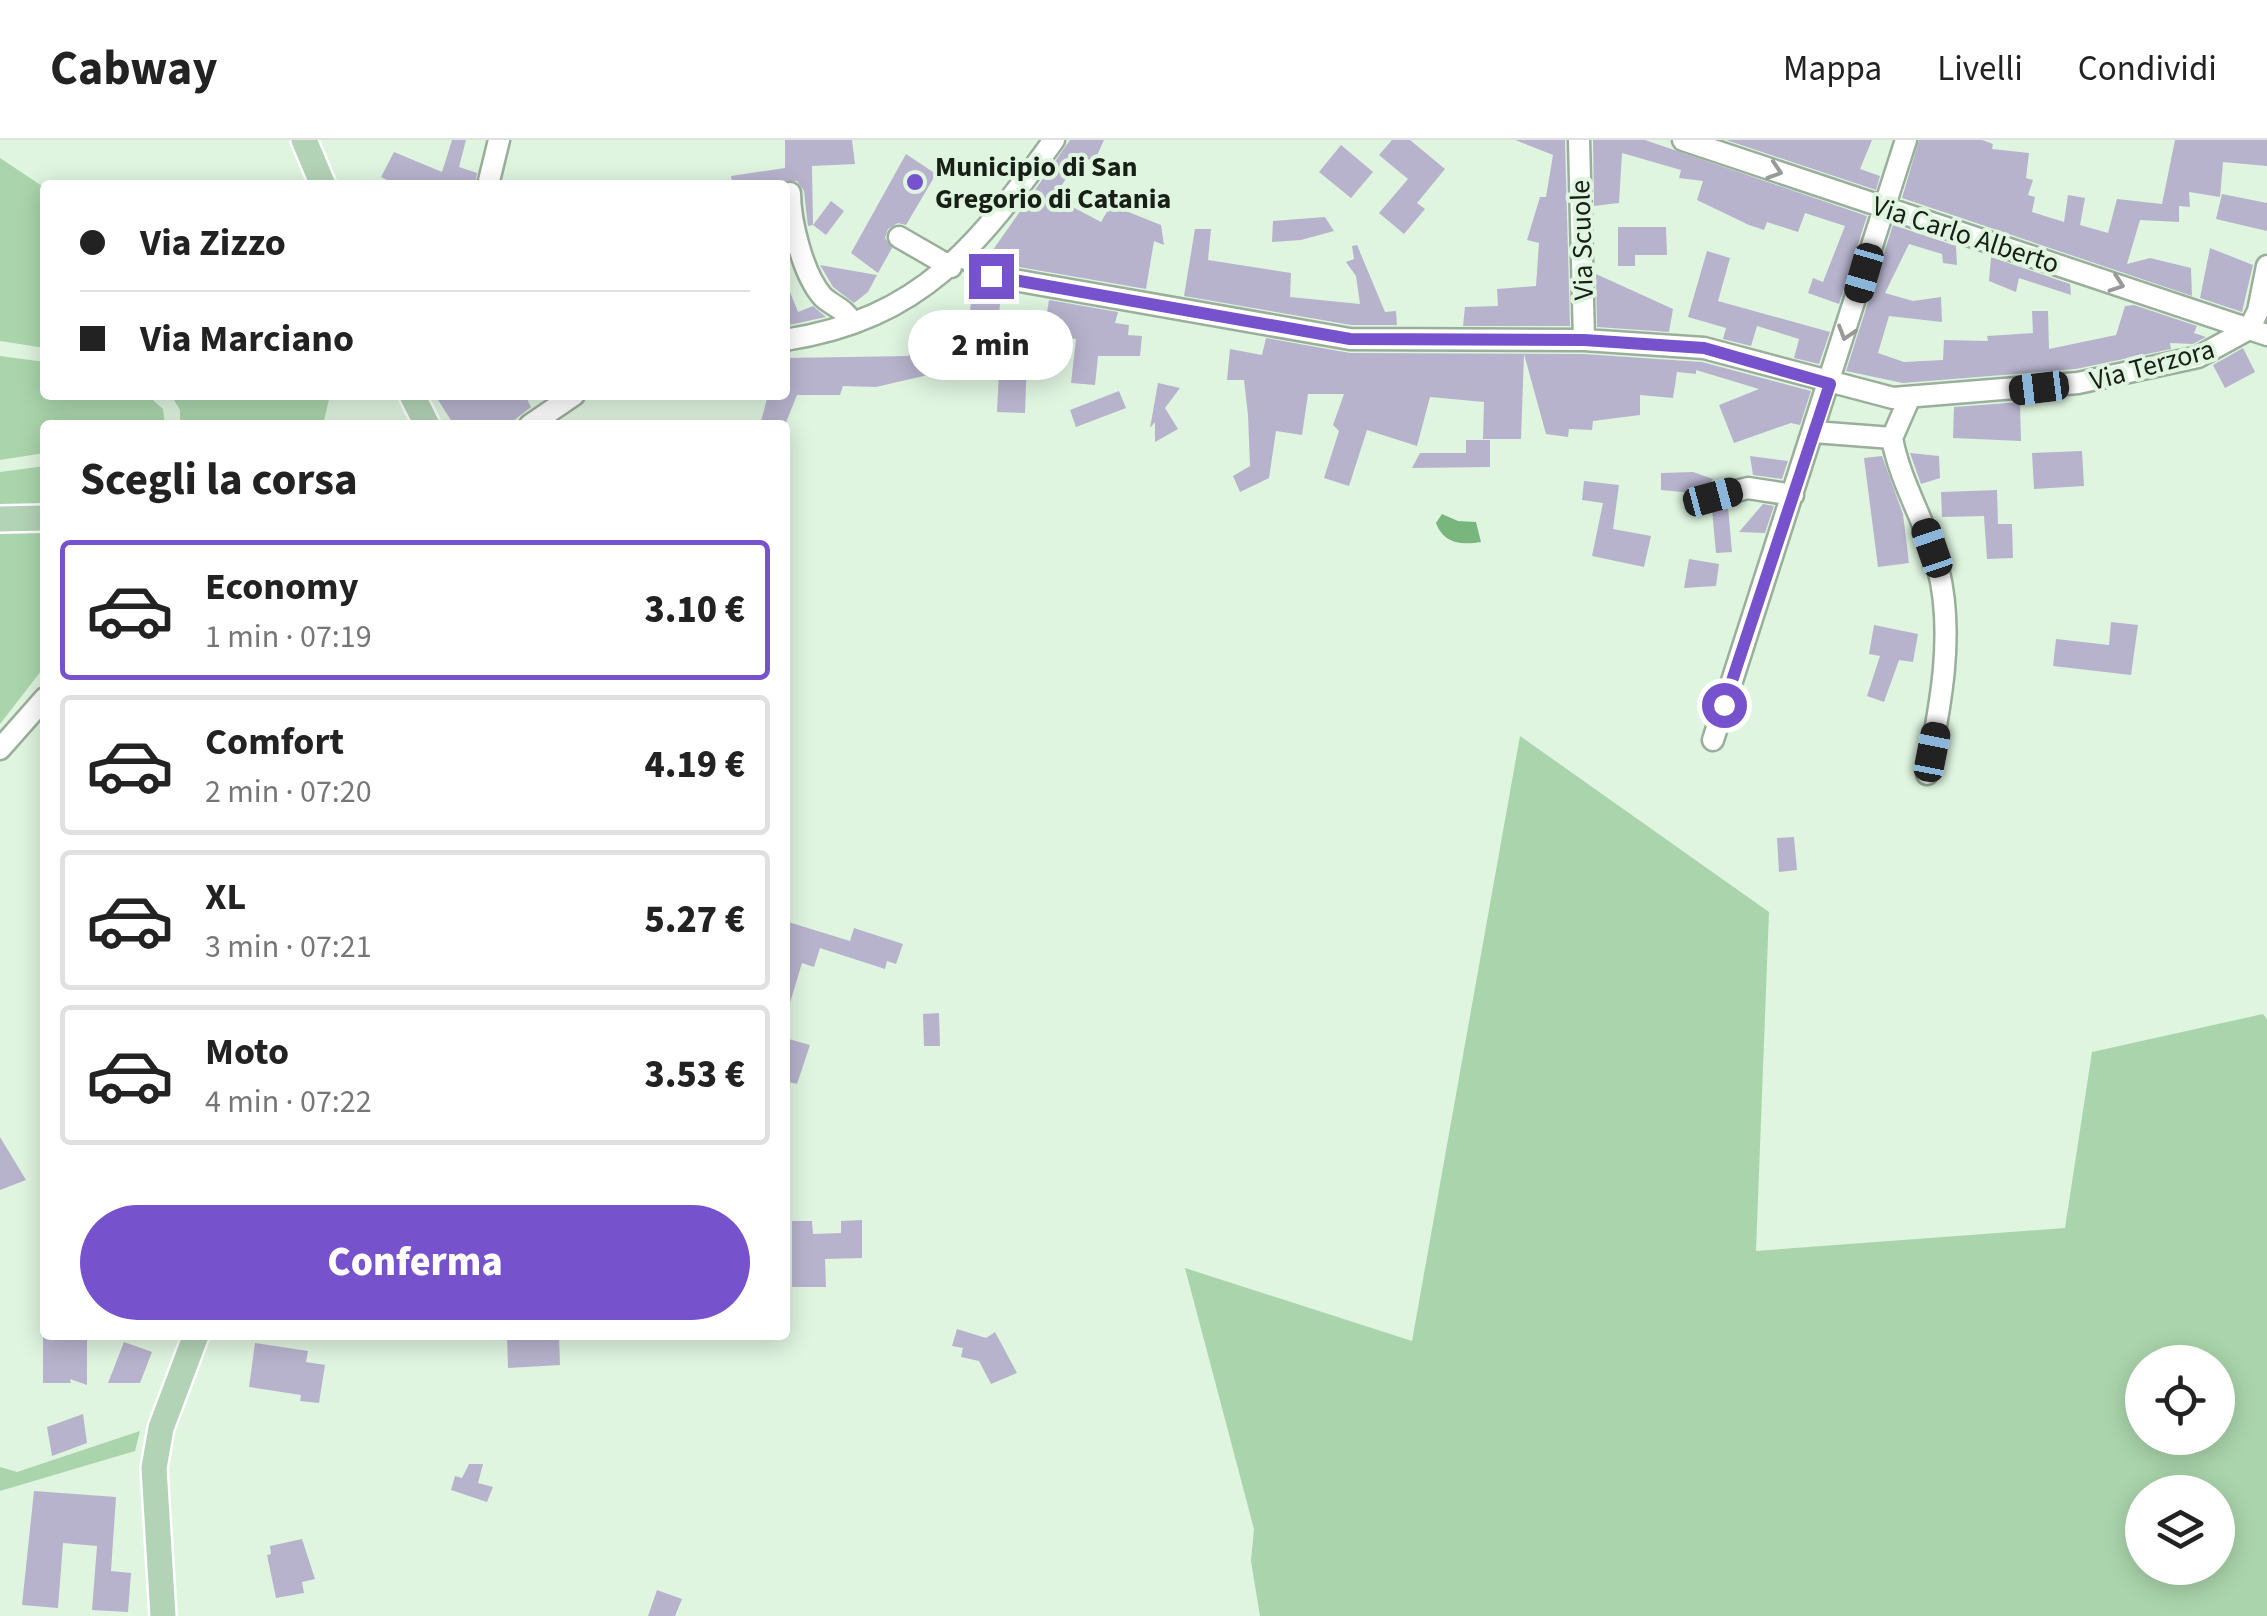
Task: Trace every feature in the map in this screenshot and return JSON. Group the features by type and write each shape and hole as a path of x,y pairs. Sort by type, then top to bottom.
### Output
{"main road":[{"path":"304,140 321,180"},
{"path":"0,520 40,518"},
{"path":"164,1616 154,1468 162,1428 194,1340"}],"street":[{"path":"489,180 499,140"},
{"path":"790,339 875,315 957,262 1054,140"},
{"name":"Via Scuole","path":"1578,140 1584,340"},
{"name":"Via Carlo Alberto","path":"1683,140 2258,332"},
{"path":"1713,740 1906,140"},
{"path":"790,194 790,224 822,296 844,309 852,322"},
{"path":"899,237 957,262"},
{"name":"Via Terzora","path":"957,262 980,272 1350,339 1584,340 1704,348 1830,384 1917,396 2000,392 2130,374 2198,357 2258,332 2267,266"},
{"path":"1917,396 1893,444 1938,568 1944,606 1946,634 1928,774"},
{"path":"537,420 567,400"},
{"path":"1814,432 1893,444"},
{"path":"1713,497 1748,488 1793,495"},
{"path":"0,750 40,704"}],"shaded area":[{"path":"0,158 40,185 40,347 0,341"},
{"path":"0,356 40,361 40,400 153,400 163,409 164,420 40,420 40,454 0,460"},
{"path":"174,400 329,400 324,420 180,420"},
{"path":"40,467 40,507 0,505 0,472"},
{"path":"1442,514 1458,521 1476,522 1481,542 1448,539 1436,523"},
{"path":"40,531 40,672 0,724 0,532"},
{"path":"1520,736 1769,912 1756,1251 2065,1228 2092,1052 2263,1014 2267,1019 2267,1616 1260,1616 1251,1561 1254,1529 1185,1268 1412,1341"},
{"path":"140,1431 135,1451 0,1491 0,1467 17,1472"}],"building":[{"path":"452,140 466,140 459,167 477,173 476,180 381,177 394,152 442,172"},
{"path":"785,140 852,140 855,164 812,166 813,225 808,226 804,191 797,181 731,180 731,176 785,168"},
{"path":"1070,140 1104,140 1094,162 1081,156 1054,197 1101,222 1111,205 1161,225 1164,245 1154,241 1146,289 996,263 988,257"},
{"path":"1392,140 1410,140 1445,169 1417,203 1425,209 1404,234 1379,213 1408,179 1379,155"},
{"path":"1515,140 1565,140 1570,326 1463,326 1465,307 1498,306 1497,289 1536,286 1539,243 1527,240 1540,197 1546,197 1553,155"},
{"path":"1593,140 1645,140 1867,216 1839,304 1808,293 1813,278 1823,282 1845,226 1805,213 1798,232 1767,222 1764,230 1697,200 1703,181 1679,178 1681,170 1622,153 1619,203 1594,206"},
{"path":"1726,140 1872,140 1860,169 1880,176 1876,190"},
{"path":"1919,140 1982,140 1993,144 1992,149 2029,153 2026,178 2033,180 2028,195 2035,197 2032,212 2064,222 2068,195 2085,198 2080,225 2108,233 2117,199 2162,204 2175,140 2267,140 2267,166 2223,162 2220,197 2189,192 2190,207 2179,206 2179,222 2140,220 2127,264 2150,258 2191,268 2192,296 1902,198"},
{"path":"1341,145 1373,172 1351,198 1319,172"},
{"path":"906,154 936,174 906,225 898,223 888,229 885,238 892,248 878,273 851,253"},
{"path":"2222,194 2267,203 2267,231 2216,219"},
{"path":"831,201 844,211 826,235 813,225"},
{"path":"1325,217 1334,231 1301,240 1272,242 1273,221"},
{"path":"1893,225 1956,246 1957,265 1943,263 1942,254 1909,244 1885,293 1913,301 1941,297 1942,322 1889,316 1878,353 1904,362 1943,360 1944,340 1988,341 1987,336 2033,333 2032,311 2048,311 2049,349 2116,335 2125,306 2134,305 2197,326 2194,333 2206,337 2193,344 2170,343 2171,349 2076,369 1903,383 1846,371"},
{"path":"1618,227 1666,227 1667,255 1635,255 1635,266 1618,266"},
{"path":"1195,229 1211,229 1208,260 1291,273 1290,297 1360,304 1356,276 1346,262 1354,259 1352,246 1357,245 1385,312 1396,311 1397,325 1351,325 1184,296"},
{"path":"2210,248 2253,265 2242,312 2200,298"},
{"path":"1707,251 1730,258 1718,301 1830,332 1819,364 1794,358 1799,339 1757,326 1751,346 1723,339 1726,328 1688,317"},
{"path":"1991,257 2070,284 2071,295 2019,278 2016,292 1989,281"},
{"path":"820,265 877,275 868,292 854,303 833,287"},
{"path":"1596,274 1673,309 1669,332 1597,327"},
{"path":"790,292 798,312 813,306 826,317 790,325"},
{"path":"1049,300 1118,312 1115,323 1129,325 1128,335 1142,336 1140,356 1098,356 1095,385 1071,383 1076,339 1028,333 1028,347 975,341 982,372 960,377 958,368 876,387 843,386 840,395 797,395 787,420 761,420 767,400 790,400 790,358 908,356 918,341 968,329 971,302 1000,304 999,314 1046,319"},
{"path":"1266,338 1350,353 1584,354 1702,362 1811,391 1800,425 1791,423 1734,443 1719,405 1759,389 1696,370 1696,374 1677,372 1673,398 1640,395 1640,415 1593,421 1592,430 1569,429 1568,437 1546,434 1524,354 1521,439 1483,439 1484,402 1430,397 1417,446 1367,430 1349,486 1324,478 1339,431 1333,425 1344,394 1308,394 1302,435 1276,431 1269,478 1240,492 1233,476 1250,466 1248,415 1244,380 1227,380 1230,349 1262,355"},
{"path":"2243,348 2255,372 2225,388 2213,365"},
{"path":"1027,358 1025,413 997,412 999,372"},
{"path":"1158,383 1180,388 1165,408 1178,429 1155,442 1155,422 1150,428"},
{"path":"1119,391 1126,408 1076,427 1070,410"},
{"path":"438,400 528,400 531,407 514,420 451,420"},
{"path":"2020,402 2021,441 1953,438 1954,407"},
{"path":"1466,440 1490,440 1490,467 1412,468 1420,453 1466,453"},
{"path":"2082,451 2084,486 2034,489 2032,453"},
{"path":"1910,453 1939,456 1940,478 1921,484"},
{"path":"1750,456 1788,461 1782,479 1753,475"},
{"path":"1882,456 1903,514 1909,563 1878,567 1864,458"},
{"path":"1693,472 1713,479 1700,499 1693,493 1661,490 1661,473"},
{"path":"1584,481 1619,485 1613,529 1651,536 1644,567 1592,556 1603,503 1582,500"},
{"path":"1997,490 1998,524 2012,524 2013,558 1987,559 1984,516 1942,517 1941,492"},
{"path":"1763,504 1774,506 1765,533 1739,532"},
{"path":"1728,507 1732,552 1716,553 1712,510"},
{"path":"1689,559 1719,564 1716,586 1684,588"},
{"path":"2111,622 2138,625 2131,675 2053,666 2056,639 2109,645"},
{"path":"1874,625 1918,634 1913,662 1899,660 1884,702 1867,696 1880,656 1869,654"},
{"path":"1794,837 1797,870 1779,872 1777,838"},
{"path":"790,923 850,941 854,928 903,944 896,964 887,961 885,969 820,948 814,967 802,963 790,1003"},
{"path":"939,1013 940,1046 924,1046 923,1014"},
{"path":"790,1039 810,1045 797,1084 790,1082"},
{"path":"0,1137 26,1180 0,1190"},
{"path":"862,1220 862,1258 825,1259 826,1287 792,1287 792,1221 812,1221 813,1234 841,1233 841,1221"},
{"path":"957,1329 986,1338 995,1332 1017,1373 991,1384 979,1361 961,1357 963,1348 952,1346"},
{"path":"43,1340 87,1340 87,1385 70,1379 71,1383 43,1383"},
{"path":"507,1340 559,1340 560,1365 508,1368"},
{"path":"124,1342 152,1352 140,1383 108,1383"},
{"path":"255,1343 308,1351 306,1362 325,1365 319,1403 300,1401 301,1395 249,1387"},
{"path":"83,1414 87,1443 52,1456 47,1427"},
{"path":"469,1464 483,1464 478,1483 493,1487 487,1502 451,1490 455,1476 462,1478"},
{"path":"34,1491 116,1497 111,1571 131,1573 128,1612 92,1610 97,1546 63,1543 58,1608 22,1605"},
{"path":"302,1539 315,1579 302,1582 304,1593 276,1598 267,1555 271,1554 270,1546"},
{"path":"657,1590 682,1599 675,1616 648,1616"}],"place":[{"name":"Municipio di San Gregorio di Catania","path":"915,182"}],"route":[{"path":"991,276 1350,339 1584,340 1704,348 1830,384 1724,705"}]}
